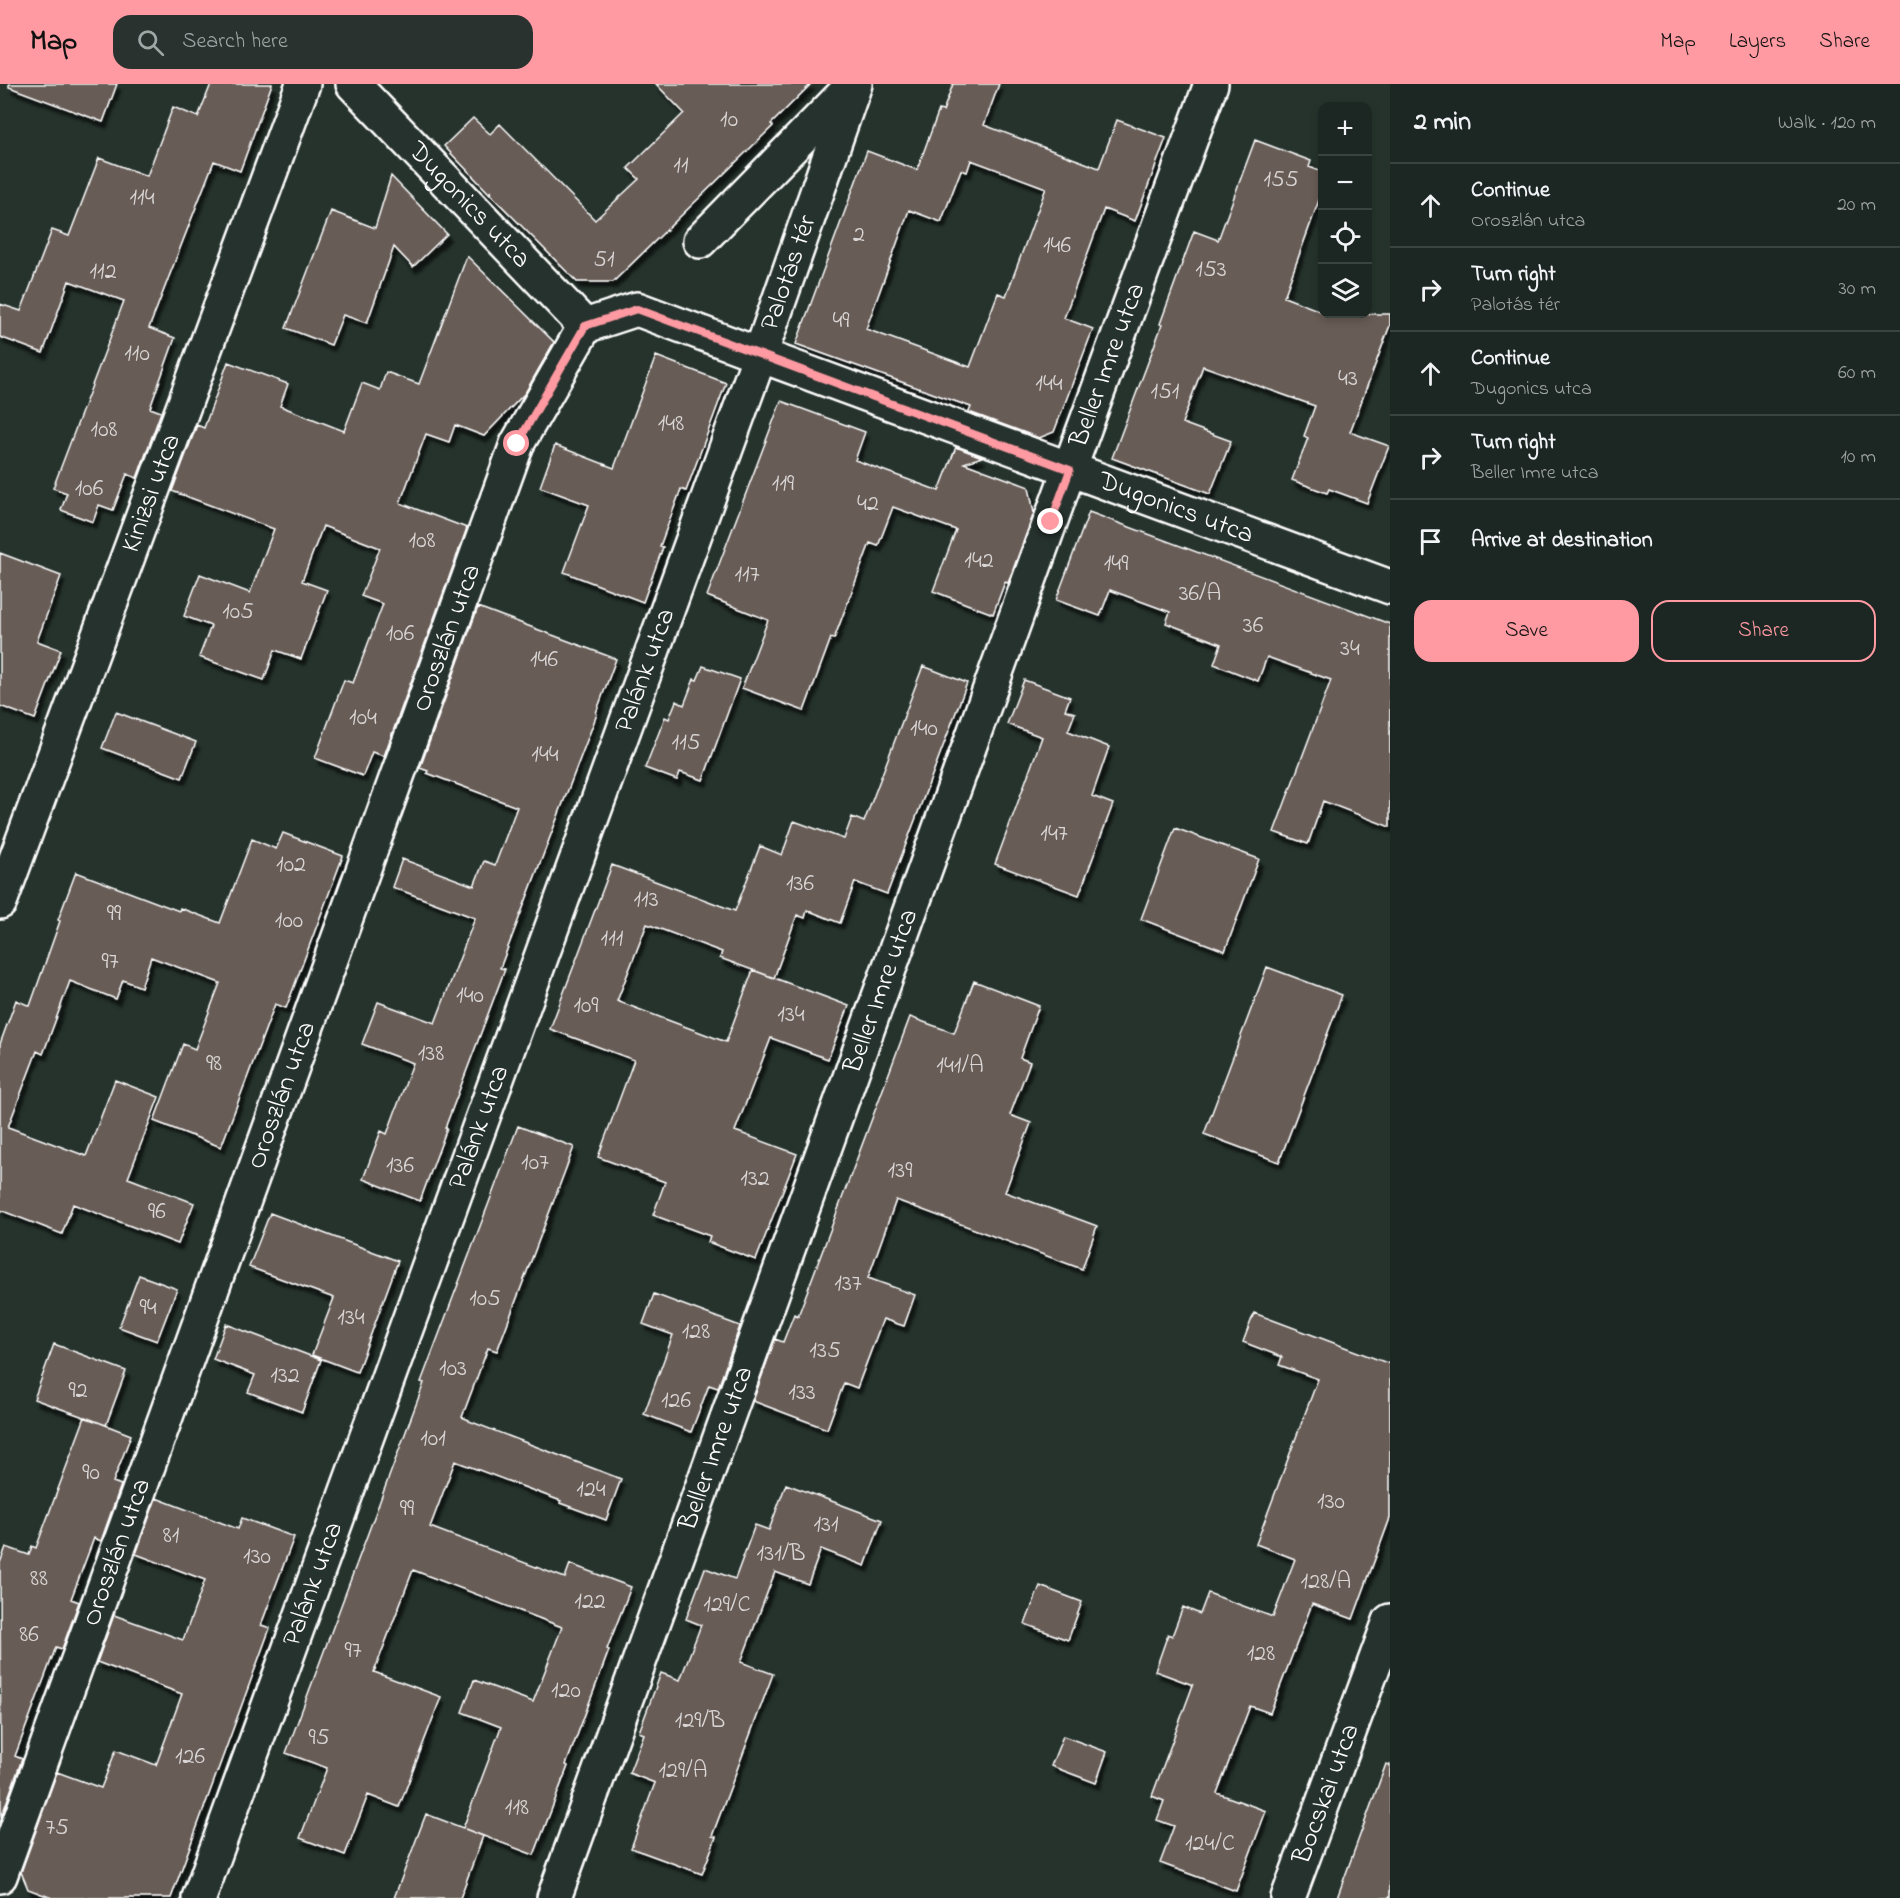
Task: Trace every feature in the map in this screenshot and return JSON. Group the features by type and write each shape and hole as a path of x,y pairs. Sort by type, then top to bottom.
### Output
{"street":[{"name":"Kinizsi utca","path":"0,902 303,84"},
{"name":"Dugonics utca","path":"353,84 585,326"},
{"name":"Palotás tér","path":"585,326 637,309 760,355 855,84"},
{"name":"Palotás tér","path":"700,241 855,84"},
{"name":"Beller Imre utca","path":"554,1898 1211,84"},
{"name":"Oroszlán utca","path":"0,1876 517,444 585,326"},
{"name":"Dugonics utca","path":"760,355 1390,587"},
{"name":"Palánk utca","path":"199,1898 760,355"},
{"name":"Bocskai utca","path":"1288,1898 1390,1621"}],"building":[{"path":"9,84 117,84 103,122 9,87"},
{"path":"211,84 272,84 240,171 214,161 149,328 175,338 150,408 161,412 137,478 127,474 113,510 99,505 93,522 61,510 67,493 53,488 124,301 69,281 43,353 0,337 0,304 21,311 52,230 69,236 99,158 147,176 173,107 198,117"},
{"path":"656,84 811,84 771,124 773,126 613,282 577,282 490,194 491,191 489,193 444,146 473,118 490,134 500,124 595,220 639,179 628,168 684,113"},
{"path":"953,84 999,84 984,125 1099,168 1117,120 1166,138 1135,221 1104,209 1064,318 1093,329 1054,432 1039,438 969,412 971,407 796,344 867,151 917,170 939,110 943,111","holes":["971,160 1046,188 1006,296 998,293 970,367 866,329 909,210 941,222 961,170 967,172"]},
{"path":"1255,140 1311,161 1309,167 1318,170 1318,203 1284,297 1318,310 1318,318 1372,318 1372,314 1390,314 1390,325 1350,432 1389,446 1367,503 1329,489 1327,493 1292,480 1308,438 1304,436 1315,406 1203,366 1182,423 1231,441 1210,494 1112,458 1162,325 1160,324 1194,231 1218,240"},
{"path":"391,176 447,234 413,267 394,247 367,323 343,315 331,345 286,328 331,211 375,228"},
{"path":"467,256 554,342 525,393 484,436 455,425 449,442 426,434 400,503 467,528 384,756 372,752 363,776 315,758 344,680 353,683 383,604 361,596 380,548 323,526 302,581 327,590 301,659 275,650 264,680 199,657 211,626 184,616 200,574 250,593 274,529 172,491 197,425 204,428 228,362 288,384 280,406 344,431 362,383 380,390 386,372 419,384"},
{"path":"656,356 726,383 686,491 681,489 643,602 564,572 589,505 540,487 555,445 614,468"},
{"path":"781,401 865,432 855,460 939,491 956,447 982,457 964,463 1029,487 1034,513 1008,583 1005,582 993,614 933,591 956,530 893,507 878,546 870,543 804,711 742,688 768,620 707,596"},
{"path":"1089,512 1390,624 1390,827 1323,801 1308,844 1274,832 1331,680 1267,657 1258,681 1214,664 1221,644 1166,623 1170,612 1110,590 1100,616 1056,600"},
{"path":"0,553 61,576 37,641 61,650 35,719 0,706"},
{"path":"478,607 616,659 500,968 505,969 420,1201 363,1179 381,1131 387,1134 413,1063 362,1044 378,1002 435,1023 475,918 392,887 402,859 474,886 484,861 495,865 517,807 427,773 428,771 420,768"},
{"path":"703,666 740,679 703,780 680,772 677,780 645,768 665,717 669,719 676,701 684,705 694,679 697,680"},
{"path":"923,666 967,683 887,894 855,882 840,923 807,910 805,918 797,915 774,978 849,1006 828,1059 771,1038 735,1131 797,1154 756,1260 708,1242 710,1236 653,1215 665,1182 598,1157 634,1060 550,1029 612,865 735,911 760,846 782,855 794,821 844,839 852,817 864,822","holes":["647,924 722,952 720,958 753,970 726,1042 617,1001"]},
{"path":"1024,680 1070,697 1065,710 1075,713 1068,731 1109,747 1092,796 1113,804 1079,895 995,864 1042,737 1007,724"},
{"path":"116,712 196,742 182,778 102,748"},
{"path":"1175,828 1259,859 1225,951 1141,919"},
{"path":"283,833 343,856 286,1008 275,1004 221,1147 154,1121 183,1044 195,1049 220,983 151,957 141,987 123,980 116,999 70,981 43,1054 37,1051 8,1127 86,1156 115,1080 159,1097 128,1178 194,1203 178,1244 73,1204 62,1234 0,1210 0,1044 16,1000 30,1006 76,872 179,911 180,908 220,923 252,839 276,849"},
{"path":"1267,967 1342,995 1279,1162 1204,1134"},
{"path":"974,981 1039,1006 1020,1058 1030,1062 1010,1115 1031,1123 1005,1192 1097,1226 1082,1269 896,1200 868,1278 915,1295 904,1326 883,1319 857,1388 844,1383 827,1429 753,1401 775,1339 783,1342 794,1314 798,1316 910,1017 954,1033"},
{"path":"518,1126 574,1147 497,1351 488,1348 462,1417 621,1479 606,1520 455,1461 430,1527 565,1578 570,1564 631,1587 534,1855 465,1829 483,1836 460,1898 394,1898 426,1814 463,1828 501,1727 462,1712 474,1680 533,1702 562,1627 413,1570 374,1672 441,1697 399,1807 368,1795 345,1855 300,1838 327,1768 286,1753 424,1383 421,1382"},
{"path":"270,1213 398,1261 357,1372 312,1355 334,1298 249,1267"},
{"path":"139,1275 177,1289 157,1341 119,1327"},
{"path":"654,1294 740,1326 718,1388 709,1385 691,1432 644,1414 673,1335 643,1324"},
{"path":"1254,1313 1390,1364 1390,1518 1353,1619 1312,1604 1270,1713 1250,1706 1217,1793 1266,1811 1236,1891 1160,1863 1174,1826 1157,1820 1164,1801 1152,1796 1193,1685 1155,1671 1168,1634 1172,1636 1183,1607 1200,1614 1208,1593 1273,1617 1295,1559 1256,1544 1318,1379 1279,1365 1282,1357 1243,1342"},
{"path":"226,1324 321,1360 302,1412 248,1392 255,1375 213,1359"},
{"path":"54,1344 126,1371 106,1425 34,1399"},
{"path":"85,1417 131,1435 113,1482 121,1485 101,1541 94,1538 71,1599 79,1602 62,1649 56,1647 15,1756 22,1759 1,1818 0,1563 6,1547 29,1555 32,1546 36,1548"},
{"path":"786,1484 882,1520 865,1566 821,1549 808,1584 775,1572 741,1662 773,1674 712,1836 716,1837 702,1874 631,1848 655,1783 629,1773 644,1734 639,1732 661,1673 680,1680 701,1625 686,1619 705,1568 735,1579 755,1525 769,1530"},
{"path":"156,1498 238,1529 242,1518 294,1537 261,1625 270,1628 171,1898 52,1898 28,1889 21,1872 57,1772 101,1788 116,1750 156,1765 182,1694 97,1662 114,1615 183,1640 205,1580 136,1554"},
{"path":"1040,1586 1082,1602 1068,1640 1025,1624"},
{"path":"1063,1736 1107,1752 1096,1783 1051,1766"},
{"path":"1386,1764 1390,1765 1390,1898 1337,1898"}],"route":[{"path":"517,444 585,326 637,309 1070,470 1051,522"}]}
